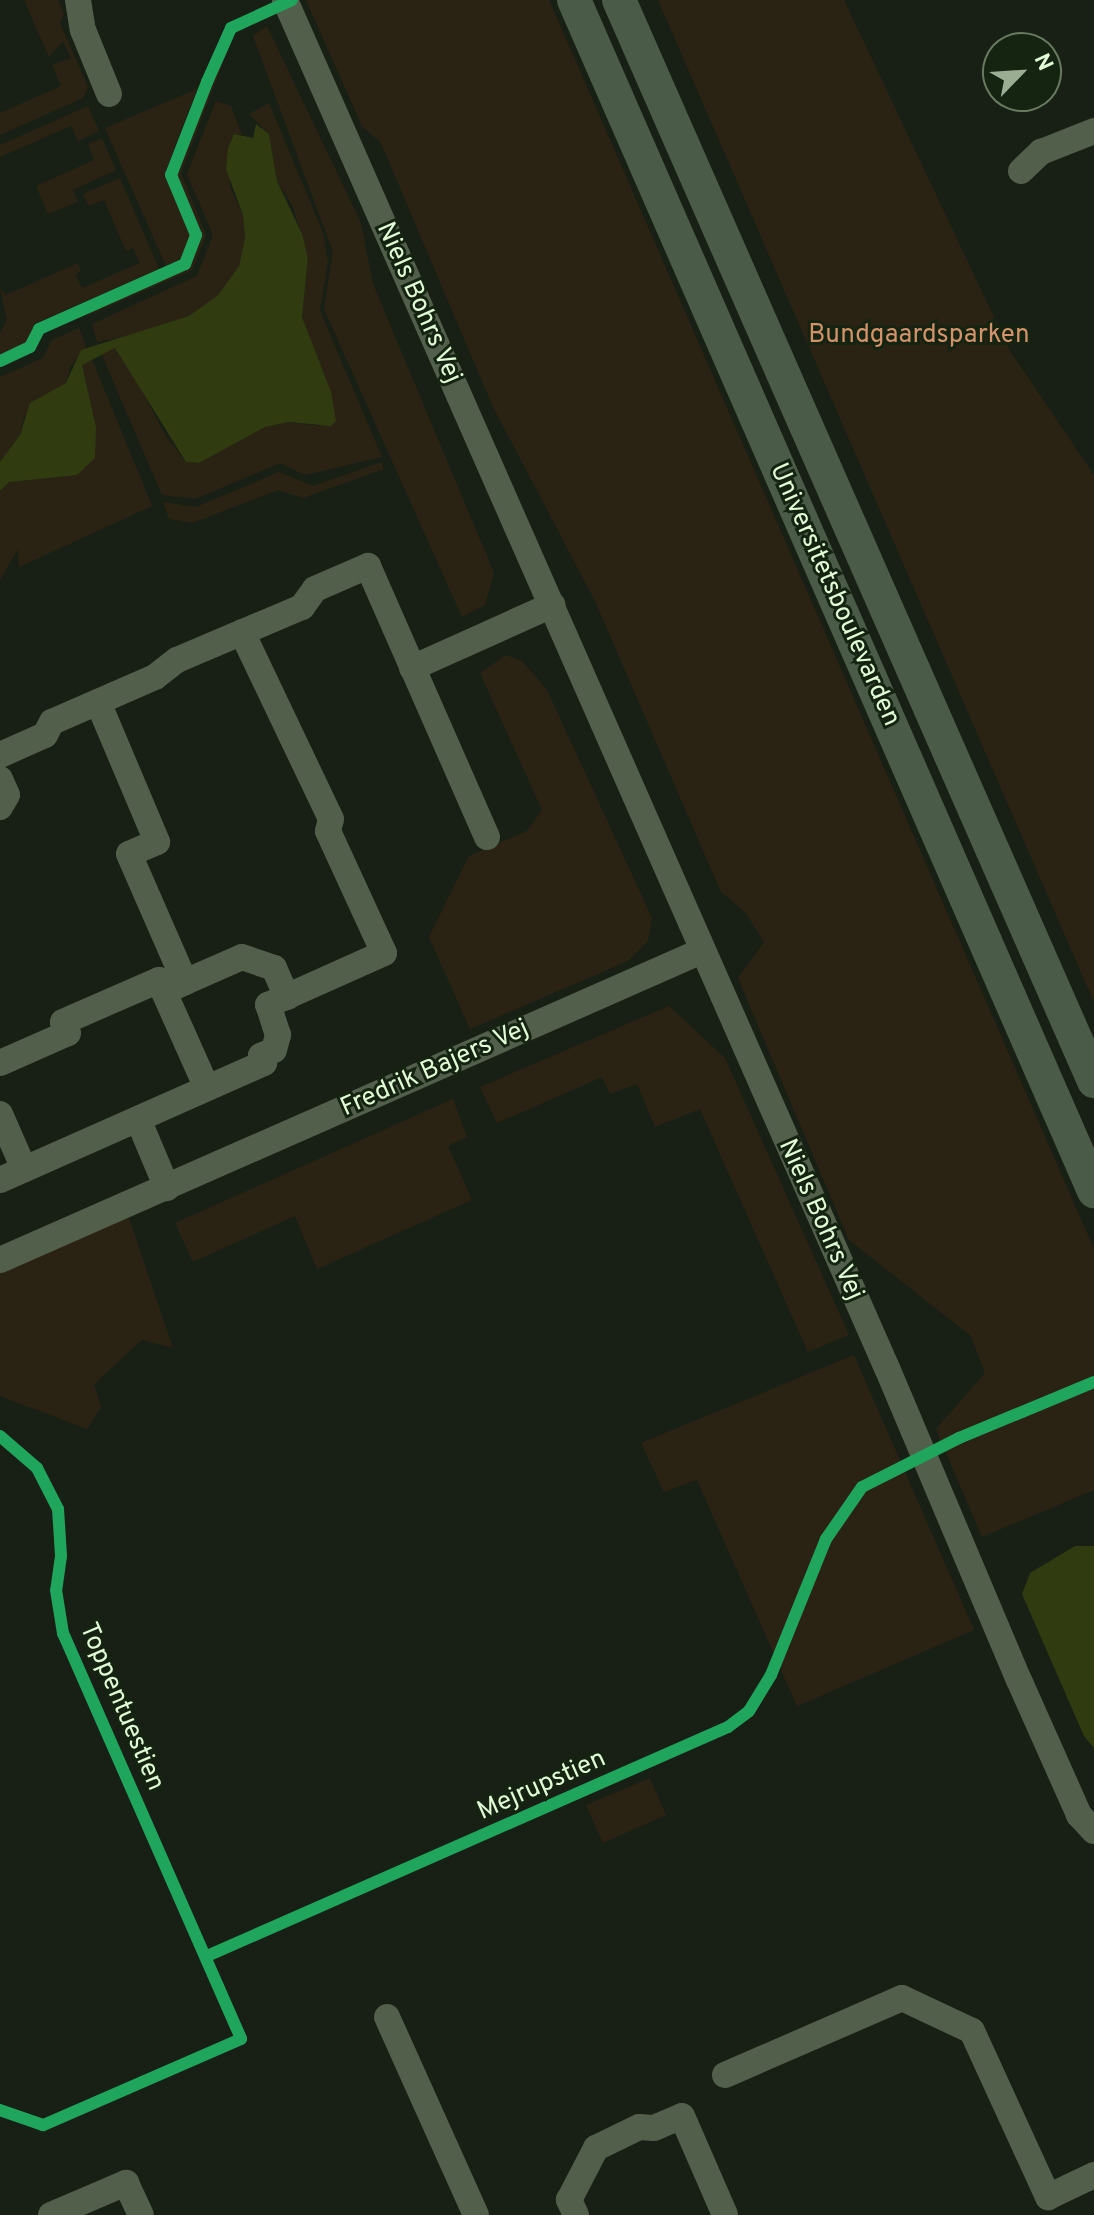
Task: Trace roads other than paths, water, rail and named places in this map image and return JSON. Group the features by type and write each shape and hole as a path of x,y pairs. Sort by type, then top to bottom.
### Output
{"main road":[{"name":"Universitetsboulevarden","path":"574,0 1094,1191"},
{"name":"Universitetsboulevarden","path":"619,0 1094,1081"}],"street":[{"path":"78,0 83,30 109,94"},
{"name":"Niels Bohrs Vej","path":"285,0 1043,1734 1079,1815 1094,1831"},
{"path":"1021,171 1041,152 1094,131"},
{"path":"0,755 45,735 52,722 302,607 315,589 368,566 487,837"},
{"path":"412,668 552,605"},
{"path":"0,1180 264,1063 261,1056 274,1050 278,1035 267,1007 384,953 328,831 331,819 319,791 242,632"},
{"path":"98,702 157,842 129,854 207,1088"},
{"path":"0,779 7,795 0,807"},
{"name":"Fredrik Bajers Vej","path":"0,1260 702,951"},
{"path":"0,1063 68,1033 63,1022 159,980 174,987 242,957 274,968 287,997"},
{"path":"0,1114 24,1169"},
{"path":"138,1119 167,1188"},
{"path":"725,2075 902,1998 972,2031 1052,2206 1094,2175"},
{"path":"387,2017 476,2215"},
{"path":"576,2215 569,2200 596,2148 639,2127 654,2128 682,2116 725,2215"},
{"path":"51,2215 126,2183 141,2215"}],"park label":[{"name":"Bundgaardsparken","path":"919,336"}]}
